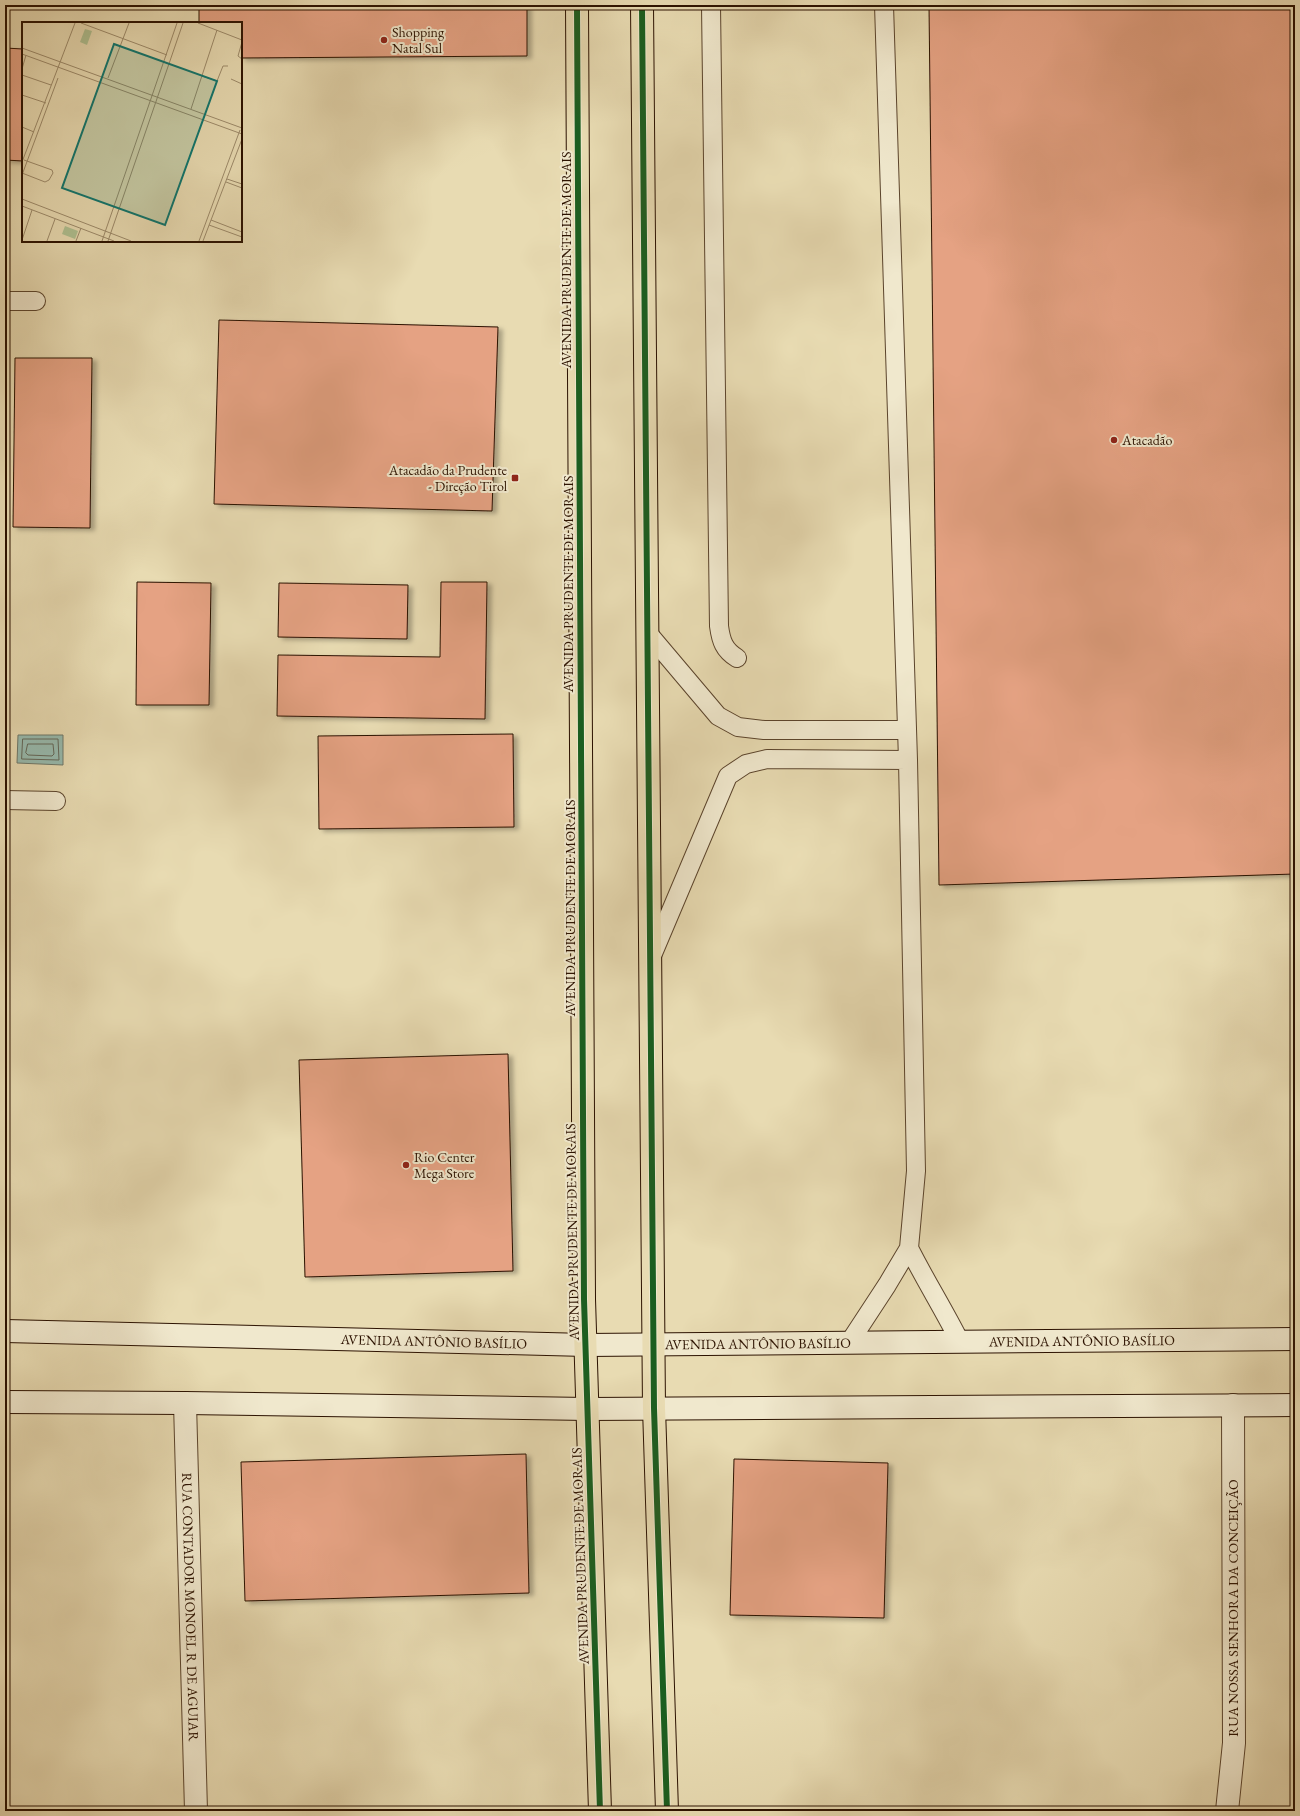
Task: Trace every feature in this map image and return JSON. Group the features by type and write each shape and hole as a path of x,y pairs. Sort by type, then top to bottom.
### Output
{"main road":[{"name":"AVENIDA PRUDENTE DE MORAIS","path":"577,5 584,1291 600,1811"},
{"path":"642,5 654,1408 667,1811"},
{"name":"AVENIDA ANTÔNIO BASÍLIO","path":"5,1331 586,1345 1295,1339"},
{"path":"5,1402 587,1409 1295,1405"},
{"name":"RUA CONTADOR MONOEL R DE AGUIAR","path":"185,1403 196,1811"},
{"name":"RUA NOSSA SENHORA DA CONCEIÇÃO","path":"1227,1811 1234,1743 1233,1405"}],"lane":[{"path":"711,5 719,626 721,640 727,652 737,658"},
{"path":"849,1343 909,1248 916,1171 908,760 884,5"},
{"path":"5,301 36,301"},
{"path":"647,632 718,716 738,727 764,730 906,730"},
{"path":"650,961 728,776 746,764 767,759 908,760"},
{"path":"5,800 56,801"},
{"path":"909,1248 927,1285 946,1313 960,1342"}],"water":[{"path":"18,735 63,735 63,765 17,763"}],"building":[{"name":"Shopping Natal Sul","path":"199,5 527,5 527,56 242,58 242,22 199,22"},
{"name":"Atacadão","path":"929,5 1295,5 1295,874 939,885"},
{"path":"5,48 22,49 22,161 5,160"},
{"path":"219,320 498,327 492,511 214,504"},
{"path":"15,358 92,358 90,528 13,527"},
{"path":"137,582 211,583 209,705 136,705"},
{"path":"441,582 487,582 485,719 277,716 278,655 440,657"},
{"path":"279,583 408,585 407,639 278,637"},
{"path":"513,734 514,827 319,829 318,736"},
{"name":"Rio Center Mega Store","path":"508,1054 513,1271 305,1277 299,1060"},
{"path":"526,1454 529,1593 245,1601 241,1462"},
{"path":"734,1459 888,1463 884,1618 730,1615"}],"cycle path":[{"path":"577,5 584,1299 600,1811"},
{"path":"642,5 654,1408 667,1811"}],"place":[{"name":"Shopping Natal Sul","path":"384,40"},
{"name":"Atacadão","path":"1114,440"},
{"name":"Atacadão da Prudente - Direção Tirol","path":"515,478"},
{"name":"Rio Center Mega Store","path":"406,1165"}]}
